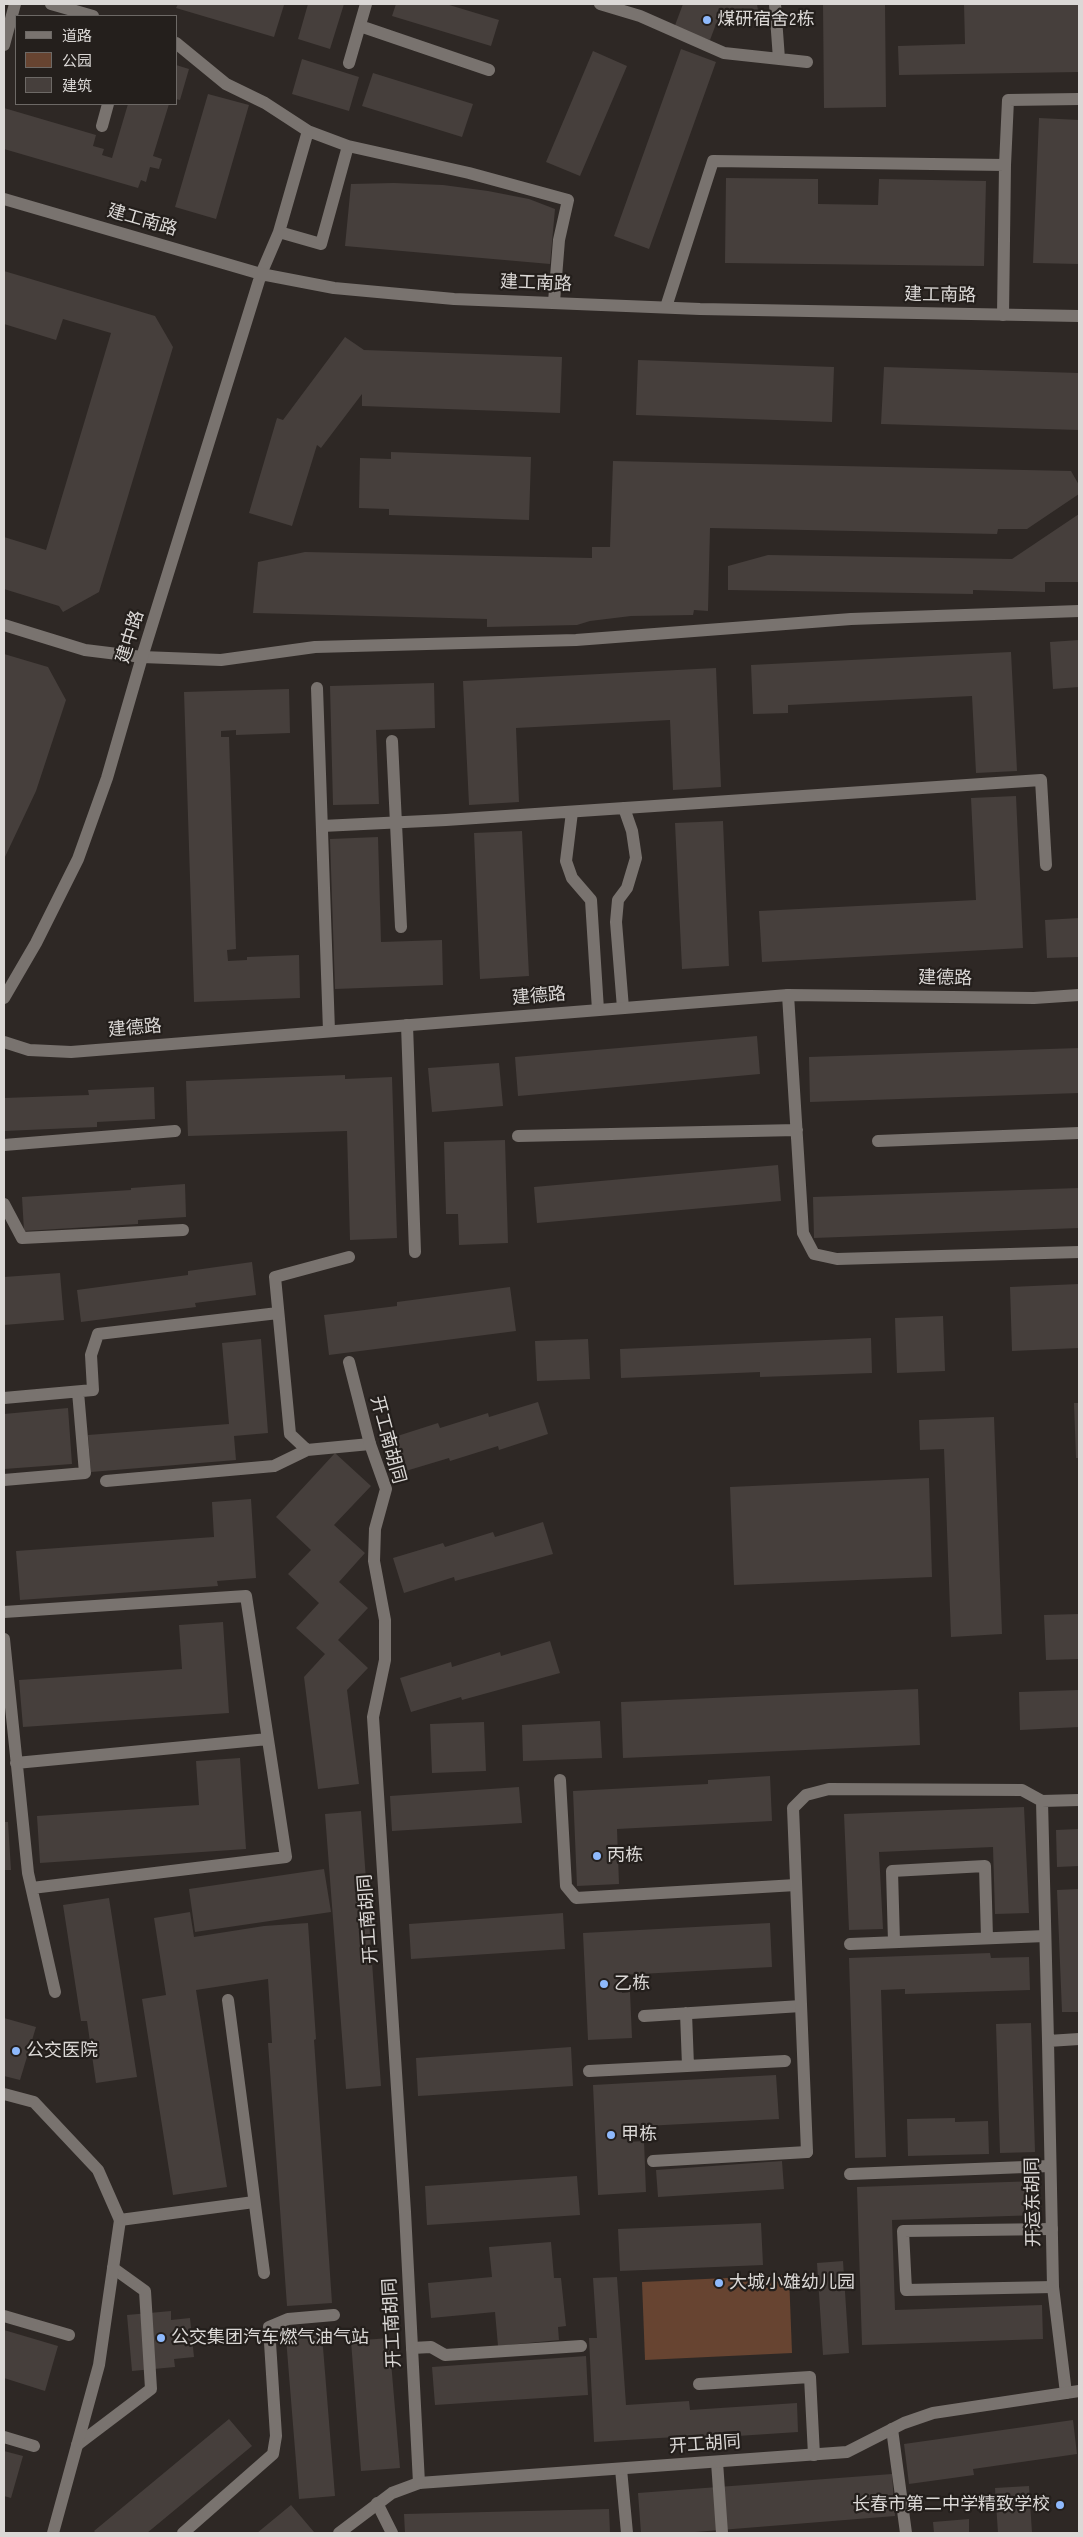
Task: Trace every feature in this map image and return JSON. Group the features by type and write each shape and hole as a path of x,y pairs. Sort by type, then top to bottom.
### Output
{"street":[{"path":"4,45 16,4"},
{"path":"51,4 90,15"},
{"path":"350,63 366,4"},
{"path":"600,4 641,10 724,53 807,62"},
{"path":"775,4 779,59"},
{"path":"360,26 490,70"},
{"path":"178,44 186,49 202,67 226,84 265,104 308,131 348,146 469,173 568,200 559,240 554,302"},
{"path":"1003,315 1008,100 1079,99"},
{"path":"102,126 108,105"},
{"name":"建中路","path":"4,998 36,943 78,859 107,778 142,657 261,274 279,232 308,131"},
{"path":"279,232 321,244 348,146"},
{"path":"666,307 713,161 1005,165"},
{"name":"建工南路","path":"4,199 261,274 344,288 454,299 666,307 1079,316"},
{"path":"4,625 85,650 142,657 221,660 315,647 576,640 851,619 1079,611"},
{"path":"317,688 329,1031"},
{"path":"392,741 401,927"},
{"path":"322,826 572,812 1041,780 1046,865"},
{"path":"623,1008 616,922 618,900 627,888 636,858 632,831 624,808"},
{"path":"572,812 566,861 572,878 591,900 598,1010"},
{"path":"788,995 803,1233 814,1254 837,1259 1079,1252"},
{"name":"建德路","path":"4,1042 29,1050 71,1052 788,995 1034,998 1079,995"},
{"path":"406,1025 415,1252"},
{"path":"518,1136 797,1130"},
{"path":"4,1145 174,1131"},
{"path":"878,1141 1079,1133"},
{"path":"4,1204 22,1238 183,1230"},
{"path":"307,1450 290,1434 275,1277 348,1257"},
{"path":"4,1398 93,1390 91,1355 98,1334 278,1313"},
{"name":"开工南胡同","path":"349,1362 370,1444 386,1489 375,1528 374,1561 385,1620 385,1660 373,1717 405,2212 419,2483"},
{"path":"4,1480 84,1473 78,1392"},
{"path":"106,1481 274,1466 307,1450 370,1444"},
{"path":"4,1612 246,1596 286,1857 32,1888"},
{"path":"4,1639 16,1763 32,1888 55,1992"},
{"path":"16,1763 268,1740"},
{"path":"560,1780 566,1886 576,1898 796,1885"},
{"path":"652,2161 807,2152 793,1808 806,1795 829,1790 1022,1790 1042,1801 1079,1800"},
{"name":"开运东胡同","path":"1042,1801 1053,2287 1073,2392"},
{"path":"894,1942 892,1871 985,1866 987,1938"},
{"path":"850,1944 1046,1936"},
{"path":"228,2000 264,2273"},
{"path":"644,2016 801,2006"},
{"path":"686,2014 688,2066"},
{"path":"1048,2041 1079,2039"},
{"path":"589,2071 785,2061"},
{"path":"4,2094 34,2102 98,2170 120,2220 98,2365 53,2533"},
{"path":"850,2174 1050,2166"},
{"path":"120,2220 254,2202"},
{"path":"1052,2229 903,2231 906,2290 1053,2287"},
{"path":"77,2445 151,2389 145,2291 113,2268"},
{"path":"183,2533 273,2454 276,2436 269,2327 288,2319 334,2315"},
{"path":"4,2316 68,2335"},
{"path":"412,2348 431,2347 445,2355 580,2346"},
{"path":"699,2384 810,2377 814,2454"},
{"name":"开工胡同","path":"339,2533 392,2493 419,2483 846,2452 892,2429 934,2413 1073,2392"},
{"path":"892,2429 906,2533"},
{"path":"4,2437 34,2446"},
{"path":"717,2462 722,2533"},
{"path":"621,2469 627,2533"},
{"path":"377,2504 392,2533"}],"green space":[{"path":"789,2275 792,2353 645,2360 642,2282"}],"building":[{"path":"178,4 284,5 274,37 176,8"},
{"path":"308,4 344,4 330,49 298,39"},
{"path":"396,4 446,4 499,20 491,46 392,16"},
{"name":"煤研宿舍2栋","path":"683,4 757,4 759,17 716,24 710,40 674,28"},
{"path":"823,4 885,4 886,107 824,108"},
{"path":"964,4 1079,4 1079,72 899,75 898,46 965,44"},
{"path":"681,49 716,62 649,249 614,236"},
{"path":"593,51 627,66 580,176 546,162"},
{"path":"302,59 359,77 349,111 292,94"},
{"path":"178,66 189,69 180,100 178,100"},
{"path":"373,73 473,104 462,137 362,106"},
{"path":"208,94 249,105 216,219 175,207"},
{"path":"128,105 169,105 153,156 162,159 159,169 150,167 146,182 141,180 138,188 4,149 4,108 96,135 93,146 104,149 102,155 112,158"},
{"path":"1039,118 1079,120 1079,264 1033,263"},
{"path":"726,178 818,179 818,204 878,205 879,179 986,181 984,266 725,263"},
{"path":"351,184 443,185 488,191 529,199 555,209 550,264 345,246"},
{"path":"4,271 155,316 173,347 99,592 63,612 59,606 4,589 4,537 46,550 111,333 63,319 56,340 4,324"},
{"path":"345,337 364,350 562,357 560,413 362,406 362,394 321,448 317,445 292,526 249,513 277,418 283,420"},
{"path":"638,360 834,367 832,422 636,415"},
{"path":"884,367 1079,373 1079,430 881,424"},
{"path":"391,452 531,457 529,520 389,515 389,509 359,508 360,458 391,459"},
{"path":"613,461 1071,471 1079,485 1079,494 1027,529 998,529 997,534 710,528 708,611 694,610 693,615 631,616 590,621 577,625 487,627 487,619 253,613 258,562 305,552 592,558 592,547 610,547"},
{"path":"1079,514 1079,582 1045,582 1045,592 973,590 973,594 728,590 728,566 768,555 1012,559"},
{"path":"1079,640 1079,687 1053,689 1050,642"},
{"path":"1011,652 1017,771 976,773 972,696 788,705 788,713 753,714 751,665"},
{"path":"4,654 48,667 66,700 36,791 4,859"},
{"path":"716,668 721,787 673,790 670,720 516,728 519,802 469,805 463,681"},
{"path":"434,683 435,728 376,730 379,804 333,805 330,686"},
{"path":"289,689 290,733 236,735 236,730 221,731 221,737 229,737 236,949 227,950 228,961 247,960 247,957 299,955 300,998 194,1002 184,692"},
{"path":"1016,796 1023,948 762,962 759,911 976,900 971,798"},
{"path":"723,821 729,966 682,969 675,823"},
{"path":"522,831 529,976 480,979 474,833"},
{"path":"378,837 381,942 442,940 443,985 335,989 330,839"},
{"path":"1079,918 1079,957 1047,958 1045,920"},
{"path":"757,1036 760,1074 518,1096 515,1057"},
{"path":"1079,1048 1079,1093 810,1102 809,1057"},
{"path":"499,1063 503,1106 432,1112 428,1068"},
{"path":"345,1075 345,1079 392,1077 397,1238 350,1240 347,1131 188,1136 186,1081"},
{"path":"154,1087 155,1119 97,1122 97,1127 4,1131 4,1098 89,1095 88,1090"},
{"path":"505,1140 508,1243 459,1245 458,1214 446,1214 444,1142"},
{"path":"778,1165 781,1201 537,1223 534,1187"},
{"path":"185,1184 186,1217 138,1220 138,1224 24,1231 22,1197 131,1190 131,1188"},
{"path":"1079,1188 1079,1228 814,1238 813,1197"},
{"path":"252,1262 256,1295 195,1303 196,1307 81,1322 77,1290 188,1275 188,1271"},
{"path":"60,1273 64,1320 4,1325 4,1277"},
{"path":"1079,1284 1079,1348 1012,1351 1010,1287"},
{"path":"510,1287 516,1331 329,1355 324,1315 397,1306 397,1302"},
{"path":"943,1316 945,1371 897,1373 895,1318"},
{"path":"871,1338 872,1373 760,1377 760,1372 621,1378 620,1349"},
{"path":"261,1339 268,1433 234,1436 236,1460 91,1472 88,1435 229,1424 222,1343"},
{"path":"588,1339 590,1379 537,1381 535,1341"},
{"path":"538,1402 548,1434 499,1450 498,1446 450,1461 449,1458 399,1473 388,1439 438,1423 440,1428 488,1413 489,1417"},
{"path":"1074,1403 1079,1403 1079,1458 1076,1458"},
{"path":"68,1408 72,1464 4,1469 4,1414"},
{"path":"994,1417 1002,1634 951,1637 944,1449 920,1450 919,1420"},
{"path":"335,1453 371,1486 334,1525 365,1553 339,1582 368,1608 338,1640 368,1668 347,1690 359,1784 318,1789 304,1677 325,1654 296,1628 319,1603 288,1574 311,1550 276,1517"},
{"path":"929,1478 932,1577 734,1585 730,1487"},
{"path":"251,1499 256,1578 217,1581 218,1586 20,1600 16,1551 214,1537 212,1502"},
{"path":"543,1522 553,1554 455,1581 454,1577 404,1593 393,1558 443,1543 445,1547 493,1532 495,1537"},
{"path":"1079,1614 1079,1659 1046,1660 1044,1615"},
{"path":"223,1622 229,1713 23,1727 19,1680 182,1669 179,1625"},
{"path":"550,1641 560,1673 462,1700 461,1697 411,1712 400,1678 451,1662 452,1667 500,1652 501,1656"},
{"path":"918,1689 920,1745 623,1758 621,1702"},
{"path":"1079,1690 1079,1727 1020,1730 1019,1692"},
{"path":"600,1721 602,1758 523,1761 522,1725"},
{"path":"484,1722 486,1771 432,1773 430,1724"},
{"path":"240,1758 246,1849 40,1863 37,1816 199,1805 196,1761"},
{"name":"丙栋","path":"770,1776 772,1821 617,1829 619,1884 577,1886 573,1791 708,1784 708,1780"},
{"path":"519,1787 522,1823 392,1831 390,1796"},
{"path":"1024,1807 1029,1913 995,1914 993,1847 879,1852 883,1929 849,1930 844,1814"},
{"path":"361,1811 381,2086 346,2089 325,1814"},
{"path":"4,1822 8,1822 11,1870 4,1870"},
{"path":"1079,1829 1079,1866 1057,1867 1056,1830"},
{"path":"324,1869 331,1912 195,1932 189,1889"},
{"path":"1079,1889 1079,2012 1062,2012 1057,1890"},
{"path":"109,1898 137,2077 96,2083 87,2021 81,2021 63,1905"},
{"path":"190,1912 194,1937 264,1926 308,1923 332,2303 287,2306 268,2043 272,2043 268,1979 196,1990 227,2187 173,2195 142,1999 166,1995 154,1918"},
{"path":"563,1913 565,1949 411,1959 409,1924"},
{"name":"乙栋","path":"770,1923 772,1967 621,1975 622,1993 630,1992 632,2038 588,2040 583,1933"},
{"path":"990,1953 991,1958 1029,1957 1030,1990 905,1994 905,1989 881,1990 886,2157 855,2158 849,1958"},
{"name":"公交医院","path":"4,2018 36,2027 20,2080 4,2076"},
{"path":"1031,2023 1035,2152 1000,2153 996,2024"},
{"path":"571,2047 573,2086 418,2096 416,2058"},
{"name":"甲栋","path":"776,2075 779,2119 626,2127 627,2142 644,2141 646,2192 598,2195 593,2085"},
{"path":"955,2118 955,2122 988,2121 989,2154 908,2156 907,2119"},
{"path":"782,2161 784,2189 658,2197 656,2170"},
{"path":"577,2176 580,2215 427,2225 425,2186"},
{"path":"1038,2181 1038,2215 892,2220 895,2310 1042,2305 1043,2339 862,2345 857,2187"},
{"path":"761,2223 763,2265 620,2271 618,2229"},
{"path":"551,2242 554,2278 561,2278 566,2326 558,2327 559,2340 498,2346 495,2312 431,2318 428,2283 492,2277 489,2247"},
{"path":"843,2261 849,2353 823,2355 817,2263"},
{"path":"617,2277 626,2405 689,2401 690,2410 797,2403 798,2432 692,2439 692,2436 594,2442 589,2338 597,2338 593,2278"},
{"name":"公交集团汽车燃气油气站","path":"171,2311 171,2320 190,2318 194,2357 174,2359 175,2367 132,2371 127,2315"},
{"path":"4,2330 58,2346 45,2391 4,2378"},
{"path":"322,2335 335,2496 299,2499 286,2338"},
{"path":"389,2338 400,2468 361,2471 351,2341"},
{"path":"586,2356 588,2395 435,2405 432,2367"},
{"path":"229,2419 252,2446 147,2533 96,2533 94,2531"},
{"path":"1073,2420 1077,2454 973,2469 974,2475 909,2484 904,2444"},
{"path":"4,2451 23,2456 11,2498 4,2496"},
{"path":"892,2474 895,2516 683,2533 641,2533 638,2493"},
{"path":"1029,2486 1032,2533 998,2533 995,2488"},
{"path":"291,2505 314,2532 257,2533"},
{"path":"609,2509 610,2533 405,2533 404,2514"},
{"path":"969,2519 969,2533 934,2533 933,2522"}],"place":[{"name":"煤研宿舍2栋","path":"707,20"},
{"name":"丙栋","path":"597,1856"},
{"name":"乙栋","path":"604,1984"},
{"name":"公交医院","path":"16,2051"},
{"name":"甲栋","path":"611,2135"},
{"name":"大城小雄幼儿园","path":"719,2283"},
{"name":"公交集团汽车燃气油气站","path":"161,2338"},
{"name":"长春市第二中学精致学校","path":"1060,2505"}]}
